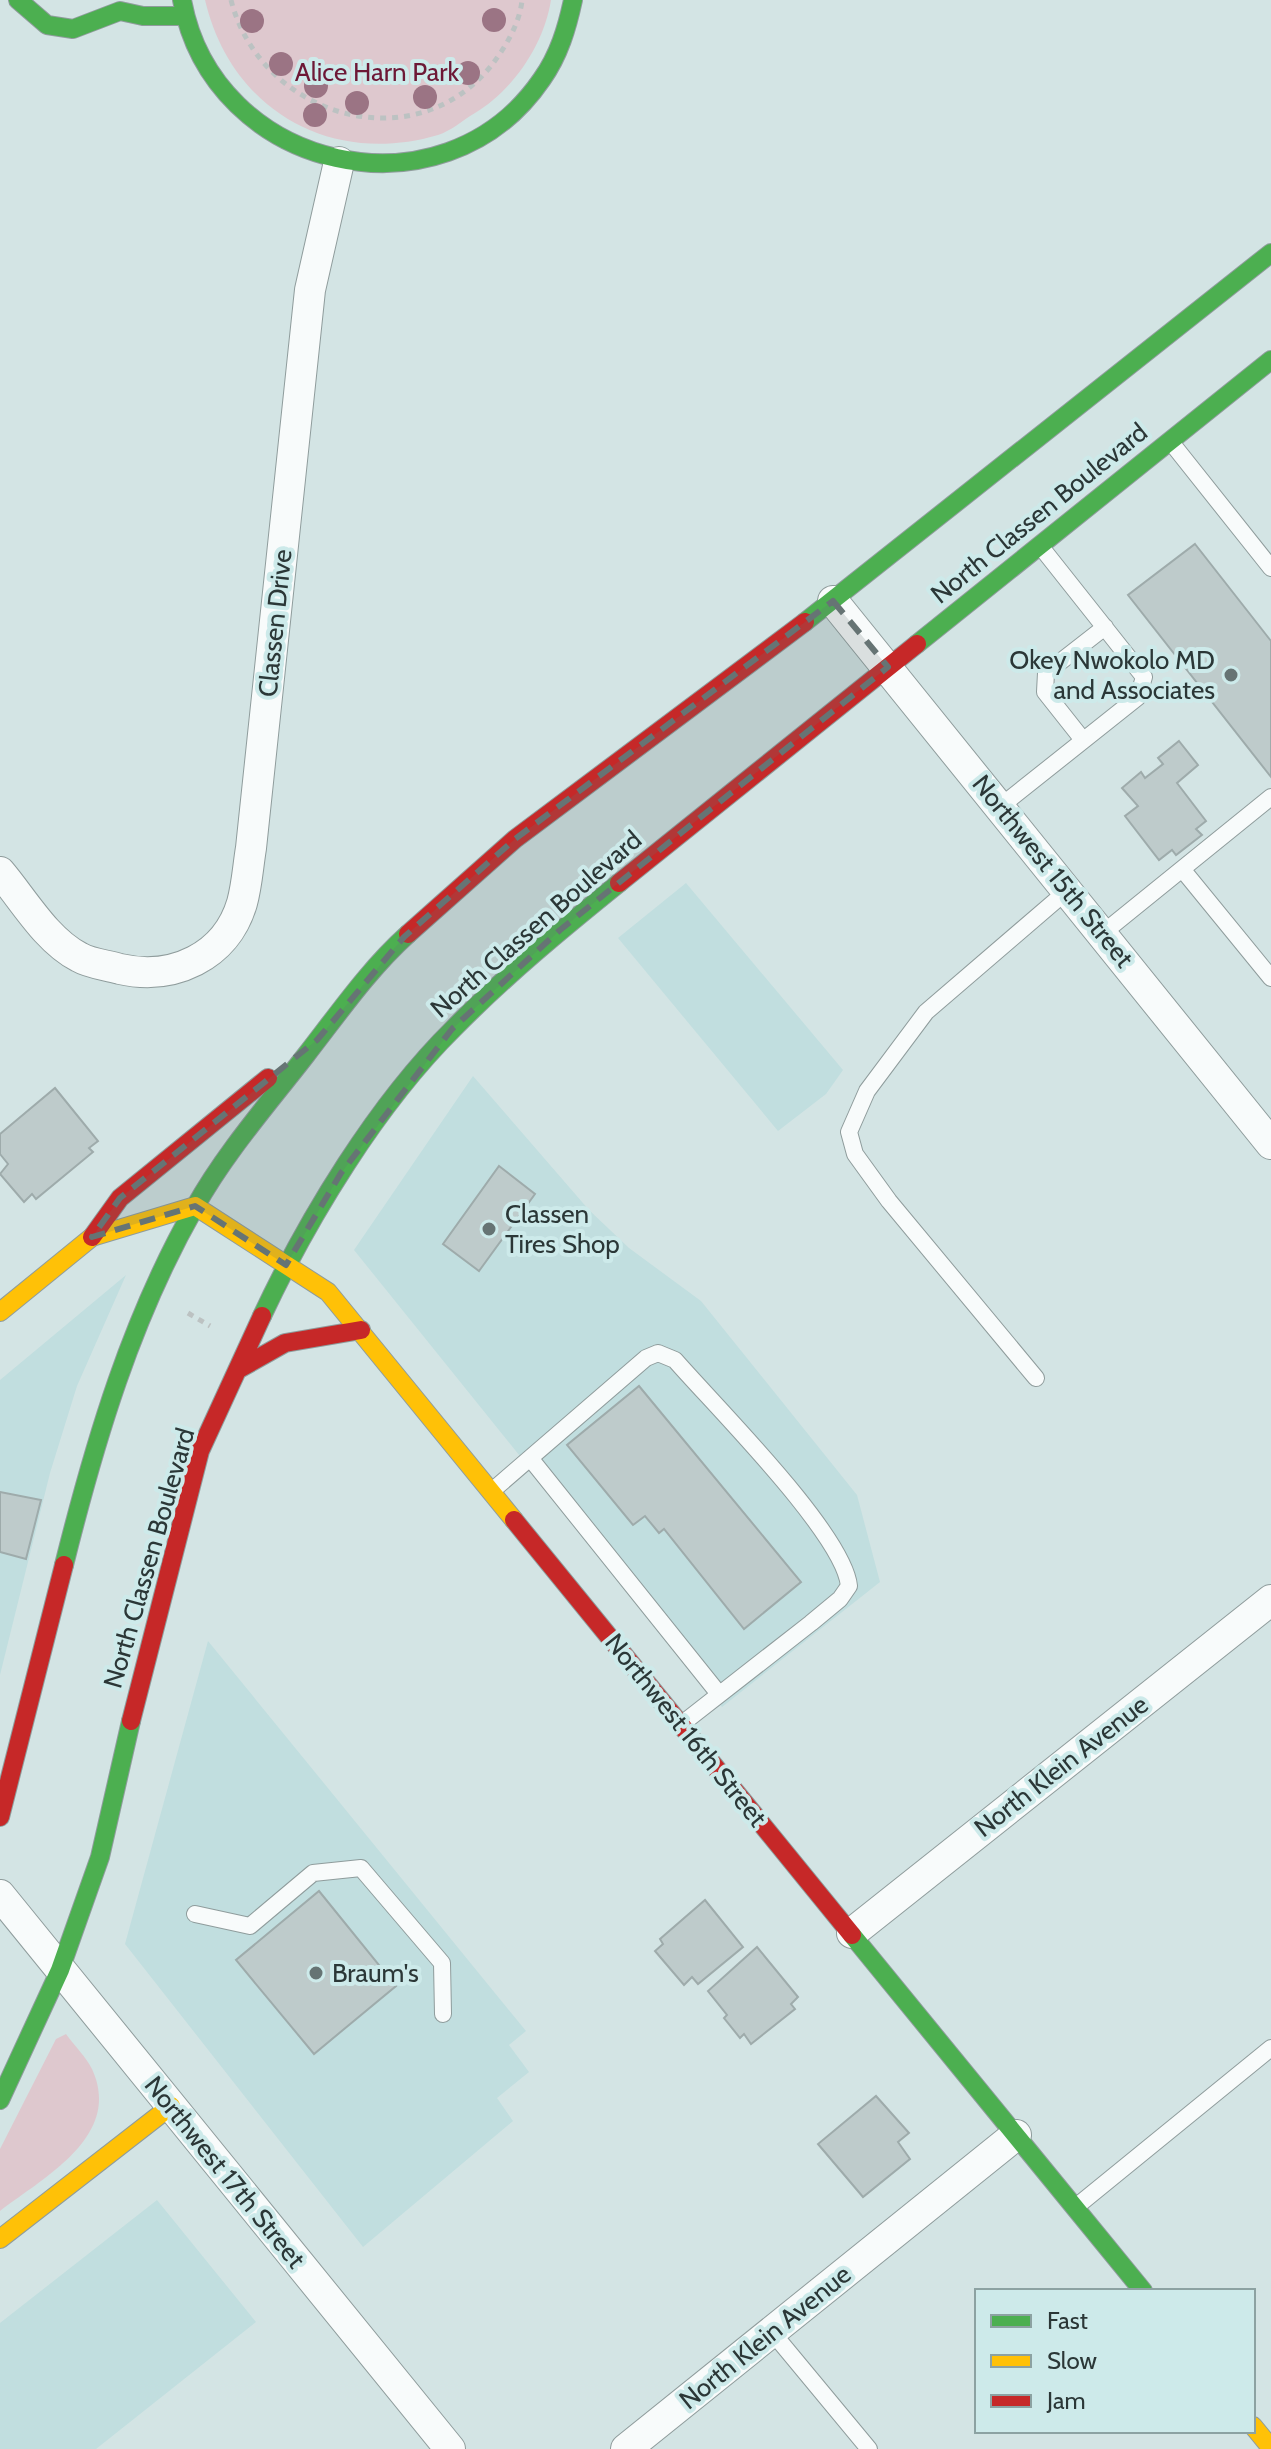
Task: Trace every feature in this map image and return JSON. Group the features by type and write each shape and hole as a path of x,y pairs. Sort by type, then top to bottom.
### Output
{"main road":[{"path":"18,0 29,13 47,25 73,29 117,6 143,16 183,8 207,68 245,113 295,147 339,162 387,167 443,155 500,124 536,87 550,67 561,43 573,0"},
{"path":"0,1817 96,1438 124,1358 195,1206 317,1040 404,937 515,839 833,601 1271,253"},
{"name":"North Classen Boulevard","path":"0,2100 60,1970 100,1857 141,1675 200,1451 286,1265 341,1173 402,1088 452,1029 560,930 1271,360"},
{"path":"0,1312 92,1237 120,1198 317,1040"},
{"path":"92,1237 195,1206"},
{"name":"Northwest 16th Street","path":"195,1206 328,1292 1141,2289"},
{"path":"239,1369 285,1343 361,1330"},
{"path":"0,2239 171,2106"},
{"path":"1255,2428 1271,2448"}],"street":[{"name":"Classen Drive","path":"0,872 57,940 80,958 135,972 180,969 218,942 241,904 253,833 310,290 339,162"},
{"name":"Northwest 15th Street","path":"833,601 1271,1144"},
{"name":"North Klein Avenue","path":"852,1933 1271,1600"},
{"name":"Northwest 17th Street","path":"0,1895 450,2449"},
{"name":"North Klein Avenue","path":"626,2449 1016,2135"}],"lane":[{"path":"1170,441 1271,568"},
{"path":"1001,806 1138,697 1144,677 1040,545"},
{"path":"1083,740 1045,692 1046,673 1105,627"},
{"path":"1103,933 1269,802"},
{"path":"1182,869 1271,978"},
{"path":"1036,1378 889,1201 855,1154 849,1132 867,1091 926,1012 1068,890"},
{"path":"492,1491 646,1358 658,1353 675,1360 809,1512 844,1561 849,1586 840,1599 681,1724"},
{"path":"530,1458 719,1694"},
{"path":"195,1914 250,1926 313,1873 361,1868 442,1963 443,2014"},
{"path":"1076,2208 1271,2048"},
{"path":"772,2332 869,2449"}],"path":[{"path":"231,0 236,21 258,58 290,90 324,109 379,117 415,114 439,105 472,84 503,51 522,0"},
{"path":"187,1313 210,1326"}],"highlighted area":[{"path":"833,601 888,667 560,930 452,1029 341,1173 286,1265 195,1206 92,1237 120,1198 317,1040 404,937 515,839"}],"shaded area":[{"path":"686,883 843,1070 826,1094 778,1131 618,938"},
{"path":"473,1076 589,1210 629,1248 701,1301 857,1495 880,1582 722,1707 354,1250"},
{"path":"126,1275 77,1386 50,1473 0,1675 0,1380"},
{"path":"208,1641 526,2031 509,2045 529,2072 497,2098 513,2121 363,2247 125,1944"},
{"path":"157,2200 256,2322 96,2449 0,2449 0,2323"}],"green space":[{"name":"Alice Harn Park","path":"205,0 551,0 542,33 525,65 489,103 438,135 398,143 360,143 324,135 291,121 262,99 237,72 218,39"},
{"path":"66,2034 92,2069 99,2093 97,2115 88,2134 57,2169 0,2211 0,2149 56,2039"}],"building":[{"name":"Okey Nwokolo MD and Associates","path":"1195,544 1271,641 1271,777 1128,595"},
{"path":"1179,741 1198,765 1177,783 1206,821 1196,829 1202,835 1176,855 1172,850 1159,860 1125,816 1138,806 1122,788 1141,772 1145,778 1163,764 1158,758"},
{"path":"55,1088 98,1141 89,1148 93,1152 36,1199 32,1194 24,1202 0,1174 8,1164 0,1154 0,1134"},
{"path":"499,1166 535,1194 479,1271 443,1244"},
{"path":"639,1386 801,1582 744,1629 664,1529 659,1533 645,1516 633,1525 567,1445"},
{"path":"0,1492 41,1500 26,1559 0,1552"},
{"name":"Braum's","path":"319,1891 396,1986 314,2054 236,1960"},
{"path":"705,1900 743,1947 698,1984 692,1977 684,1985 655,1951 663,1944 660,1939"},
{"path":"757,1947 798,1997 791,2004 795,2009 751,2044 744,2034 740,2038 708,1991"},
{"path":"876,2096 909,2133 898,2142 910,2159 863,2197 818,2144"}],"traffic: fast":[{"path":"18,0 47,25 73,29 120,11 143,16 184,16"},
{"path":"182,0 202,58 237,105 283,138 336,158 393,163 448,152 499,124 548,70 562,41 573,0"},
{"path":"805,622 1271,253"},
{"path":"917,644 1271,360"},
{"path":"262,1316 323,1202 398,1091 493,990 619,883"},
{"path":"64,1565 117,1382 172,1249 220,1167 262,1110 367,977 408,934"},
{"path":"0,2100 60,1970 100,1857 131,1721"},
{"path":"852,1935 1141,2289"}],"traffic: slow":[{"path":"0,1312 92,1237 195,1206 328,1292 514,1520"},
{"path":"0,2239 171,2106"},
{"path":"1255,2428 1271,2448"}],"traffic: jam":[{"path":"408,934 515,839 805,622"},
{"path":"619,883 917,644"},
{"path":"92,1237 120,1198 268,1078"},
{"path":"131,1721 200,1451 262,1316"},
{"path":"239,1369 285,1343 361,1330"},
{"path":"514,1520 852,1935"},
{"path":"0,1817 64,1565"}],"place":[{"name":"Okey Nwokolo MD and Associates","path":"1231,675"},
{"name":"Classen Tires Shop","path":"489,1229"},
{"name":"Braum's","path":"316,1973"}]}
